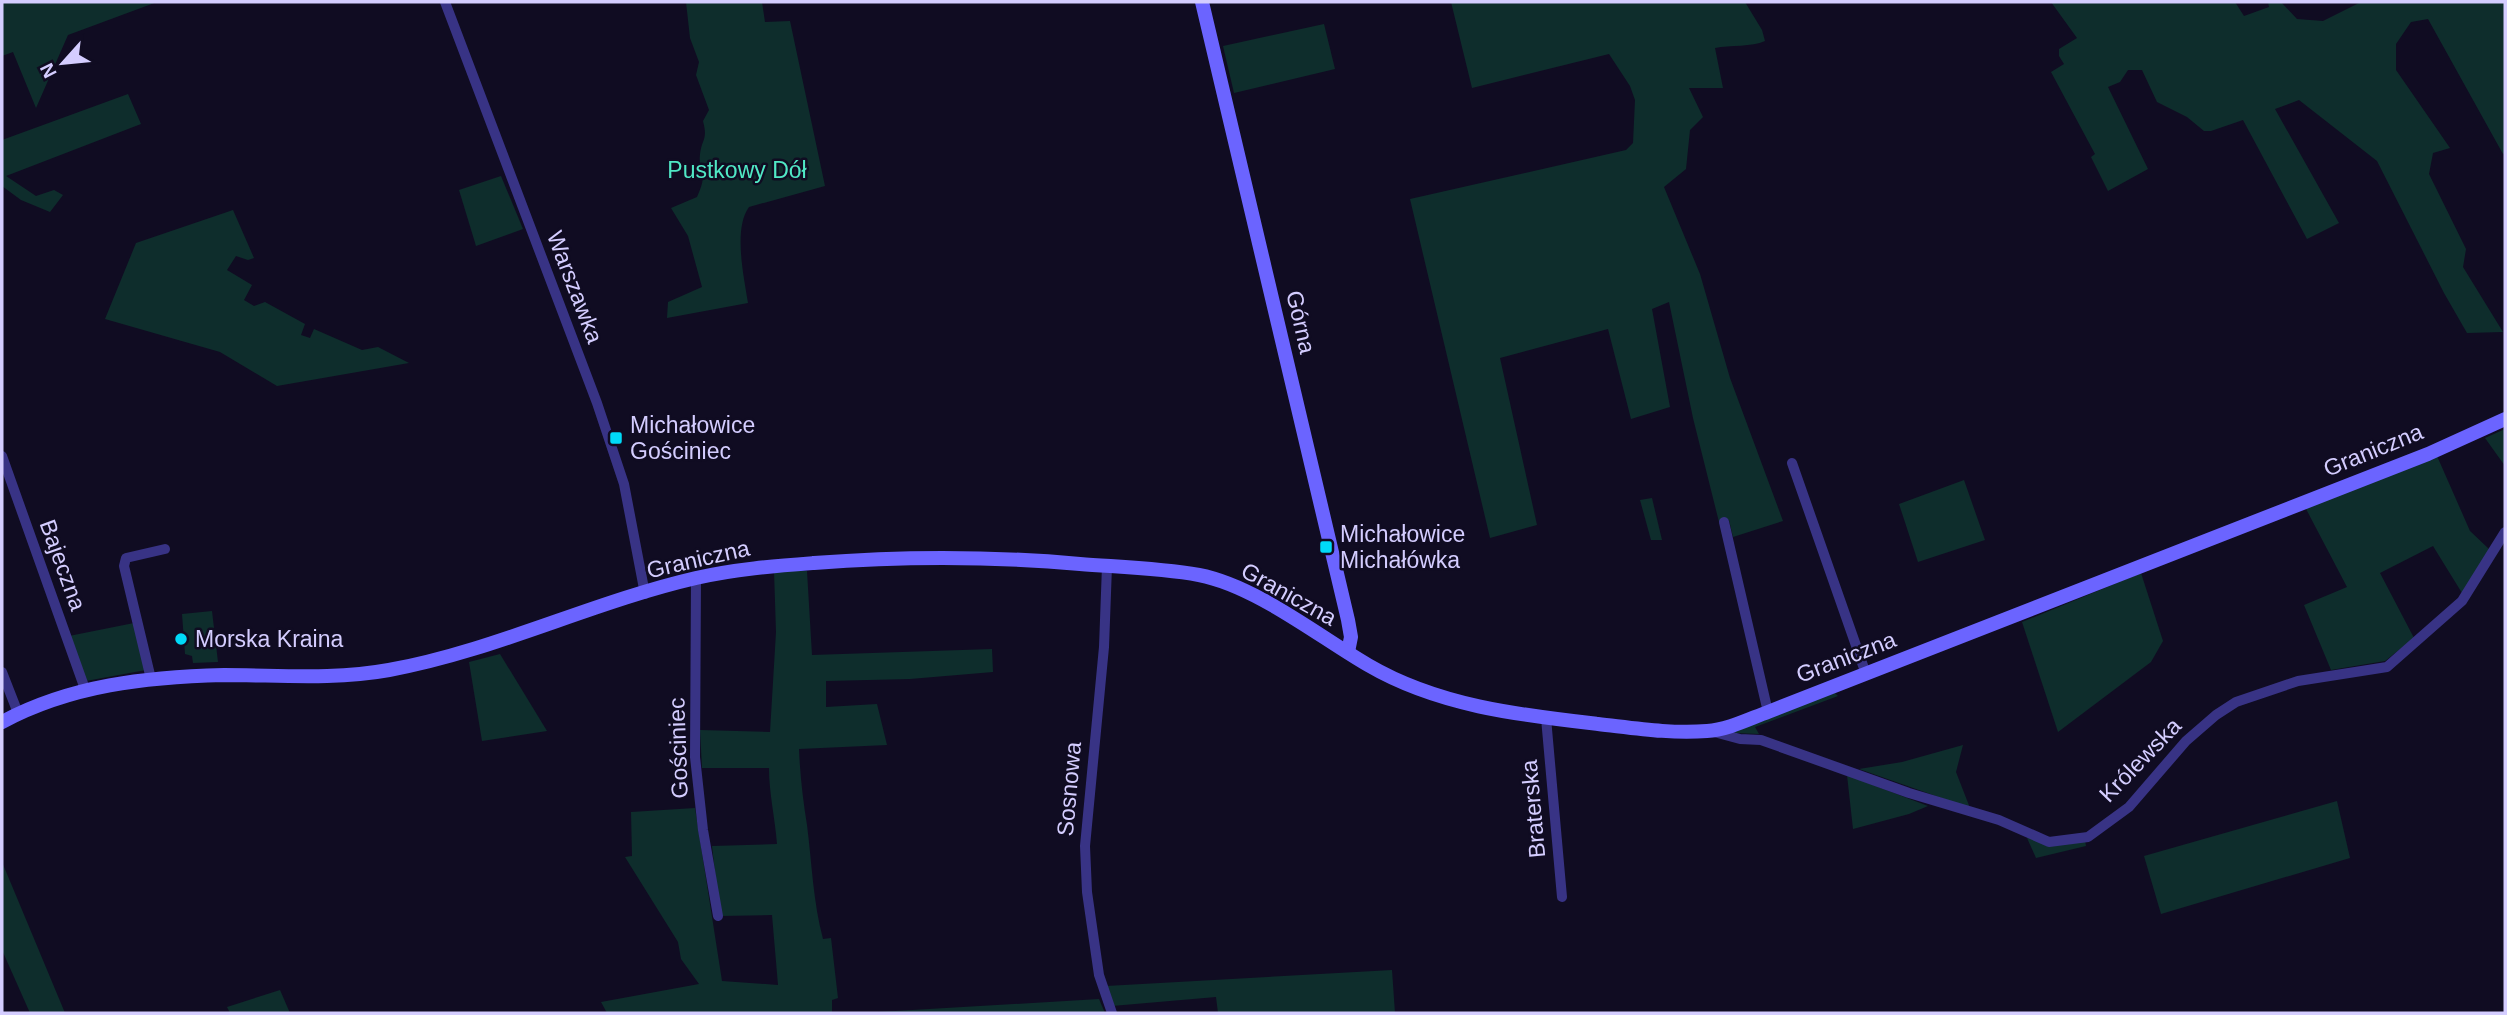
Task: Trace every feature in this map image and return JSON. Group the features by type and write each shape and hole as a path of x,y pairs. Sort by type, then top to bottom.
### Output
{"street":[{"name":"Warszawka","path":"445,2 606,429 624,484 645,594"},
{"name":"Górna","path":"1202,2 1348,620 1351,637 1348,652"},
{"name":"Graniczna","path":"2,722 18,713 85,689 151,679 346,676 385,671 464,652 696,578 768,566 927,557 1009,558 1203,576 1256,596 1410,687 1448,699 1546,718 1670,732 1711,732 2428,454 2505,419"},
{"name":"Bajeczna","path":"2,456 85,689"},
{"path":"1792,463 1866,674"},
{"path":"1724,523 1768,712"},
{"name":"Królewska","path":"1711,732 1740,739 1761,740 1909,793 1999,820 2049,842 2088,837 2129,807 2186,741 2236,702 2298,681 2388,667 2462,601 2505,532"},
{"path":"151,679 124,566 125,558 132,555 165,549"},
{"name":"Sosnowa","path":"1107,566 1104,648 1085,846 1087,892 1099,975 1112,1013"},
{"name":"Gościniec","path":"696,578 695,757 703,830 718,916"},
{"path":"2,672 18,713"},
{"name":"Braterska","path":"1546,718 1562,897"}],"green space":[{"path":"2,2 157,2 68,35 36,108 13,52 2,56"},
{"name":"Pustkowy Dół","path":"686,2 762,2 765,22 790,21 825,186 749,207 744,216 741,240 748,303 667,318 668,302 702,287 688,236 671,208 697,197 703,178 700,154 705,132 703,121 709,110 696,75 699,62 690,38"},
{"path":"1451,2 1745,2 1762,30 1765,41 1715,48 1723,88 1689,88 1703,117 1690,130 1686,169 1664,187 1700,274 1730,378 1783,521 1733,537 1729,520 1719,522 1693,418 1669,302 1652,309 1670,407 1631,419 1608,329 1500,358 1537,525 1490,538 1410,199 1626,150 1633,143 1635,100 1630,86 1609,54 1472,88"},
{"path":"2051,2 2235,2 2244,16 2269,7 2268,2 2281,2 2297,19 2323,21 2361,2 2505,2 2503,154 2428,19 2411,22 2396,44 2396,70 2450,148 2433,153 2429,174 2466,249 2463,267 2503,332 2467,333 2377,161 2299,100 2275,109 2339,223 2307,239 2243,120 2204,131 2187,117 2157,102 2142,70 2128,70 2120,82 2108,87 2148,169 2108,191 2091,157 2095,154 2051,72 2064,64 2059,56 2059,49 2077,38"},
{"path":"1324,24 1335,69 1234,93 1223,46"},
{"path":"128,94 141,124 6,176 36,196 54,190 63,195 50,212 21,200 2,186 2,140"},
{"path":"501,176 523,229 476,246 459,190"},
{"path":"233,210 254,258 248,260 236,256 227,270 252,285 244,300 254,306 265,302 305,324 301,335 310,338 314,329 362,350 378,347 409,363 277,386 220,352 105,319 136,243"},
{"path":"2505,429 2505,466 2485,438"},
{"path":"2437,456 2470,531 2490,550 2462,593 2433,546 2380,573 2414,638 2385,661 2331,670 2304,605 2347,587 2305,507"},
{"path":"1964,480 1985,540 1918,562 1899,504"},
{"path":"1652,498 1662,540 1651,540 1640,500"},
{"path":"774,571 807,571 812,655 992,649 993,672 910,679 826,681 826,707 877,704 887,745 799,749 817,911 823,939 831,938 838,998 832,1000 832,1013 607,1013 601,1002 699,984 681,959 678,942 625,857 632,856 631,812 695,808 722,981 778,985 772,915 720,916 712,846 777,844 769,768 702,768 700,730 770,732 776,632"},
{"path":"2141,573 2163,641 2151,662 2058,732 2022,622"},
{"path":"212,611 218,662 193,663 192,656 185,654 182,614"},
{"path":"134,623 146,670 86,681 69,636"},
{"path":"500,654 547,731 482,741 469,662"},
{"path":"1835,693 1838,696 1755,727 1759,734 1734,733 1732,729"},
{"path":"1963,745 1956,772 1970,808 1859,769 1902,762"},
{"path":"1847,775 1928,806 1853,829"},
{"path":"2337,801 2350,858 2161,914 2144,856"},
{"path":"2027,838 2085,840 2086,846 2036,858"},
{"path":"2,862 65,1013 30,1013 2,950"},
{"path":"1392,970 1395,1013 1218,1013 1216,997 1112,1006 1106,986"},
{"path":"280,990 290,1013 230,1013 227,1007"},
{"path":"1099,999 1105,1013 878,1012"}],"place":[{"name":"Michałowice Gościniec","path":"616,438"},
{"name":"Michałowice Michałówka","path":"1326,547"},
{"name":"Morska Kraina","path":"181,639"}]}
